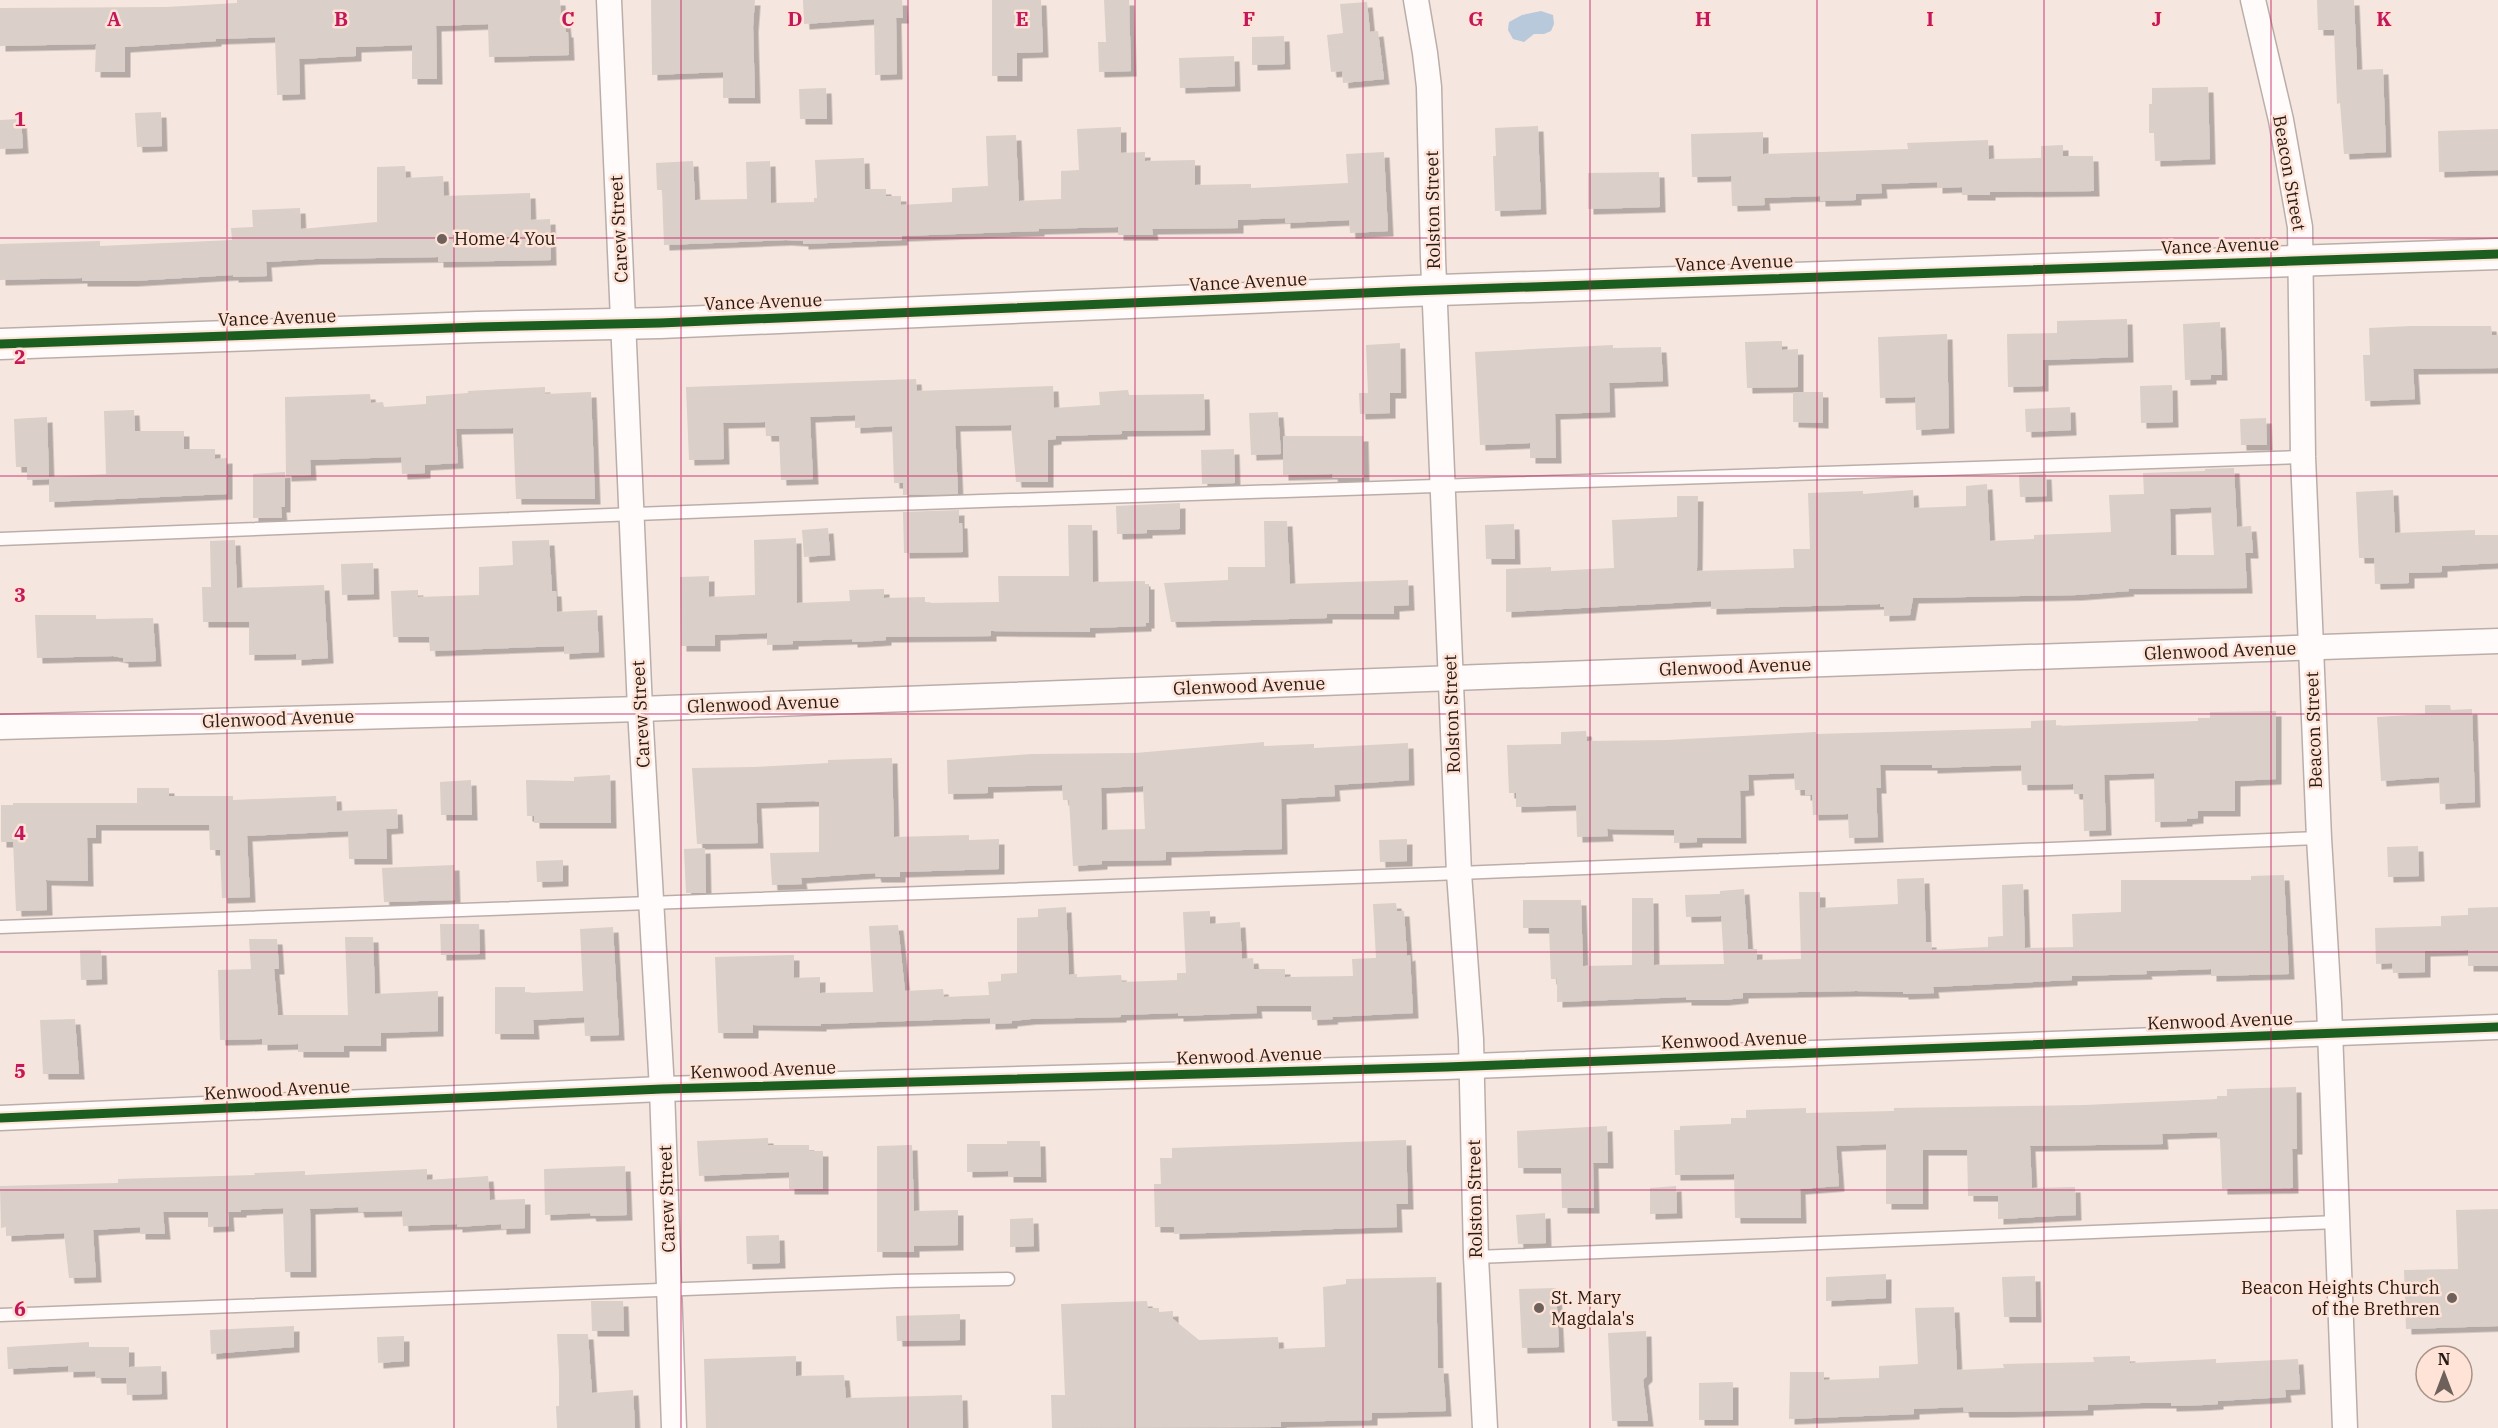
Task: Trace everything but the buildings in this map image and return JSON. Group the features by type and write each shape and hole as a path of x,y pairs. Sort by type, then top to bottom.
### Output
{"street":[{"name":"Carew Street","path":"609,0 640,709 663,1089 674,1428"},
{"name":"Rolston Street","path":"1416,0 1428,87 1459,873 1472,1066 1476,1257 1485,1428"},
{"name":"Beacon Street","path":"2253,0 2292,172 2300,227 2303,457 2319,838 2330,1032 2345,1428"},
{"name":"Vance Avenue","path":"0,344 624,323 1435,290 2498,254"},
{"name":"Glenwood Avenue","path":"0,727 640,709 1836,663 2498,641"},
{"name":"Kenwood Avenue","path":"0,1119 663,1089 1472,1066 2498,1027"}],"lane":[{"path":"0,539 1443,485 2303,457"},
{"path":"0,927 1459,873 2319,838"},
{"path":"1476,1257 2338,1221"},
{"path":"0,1315 1008,1279"}],"water":[{"path":"1541,11 1553,15 1554,24 1551,31 1534,34 1524,42 1513,39 1508,30 1509,22 1522,15"}],"cycle path":[{"path":"0,344 660,323 1411,291 2498,254"},
{"path":"0,1118 662,1089 1446,1067 2498,1027"}],"place":[{"name":"Home 4 You","path":"442,239"},
{"name":"Beacon Heights Church of the Brethren","path":"2452,1298"},
{"name":"St. Mary Magdala's","path":"1539,1308"}]}
